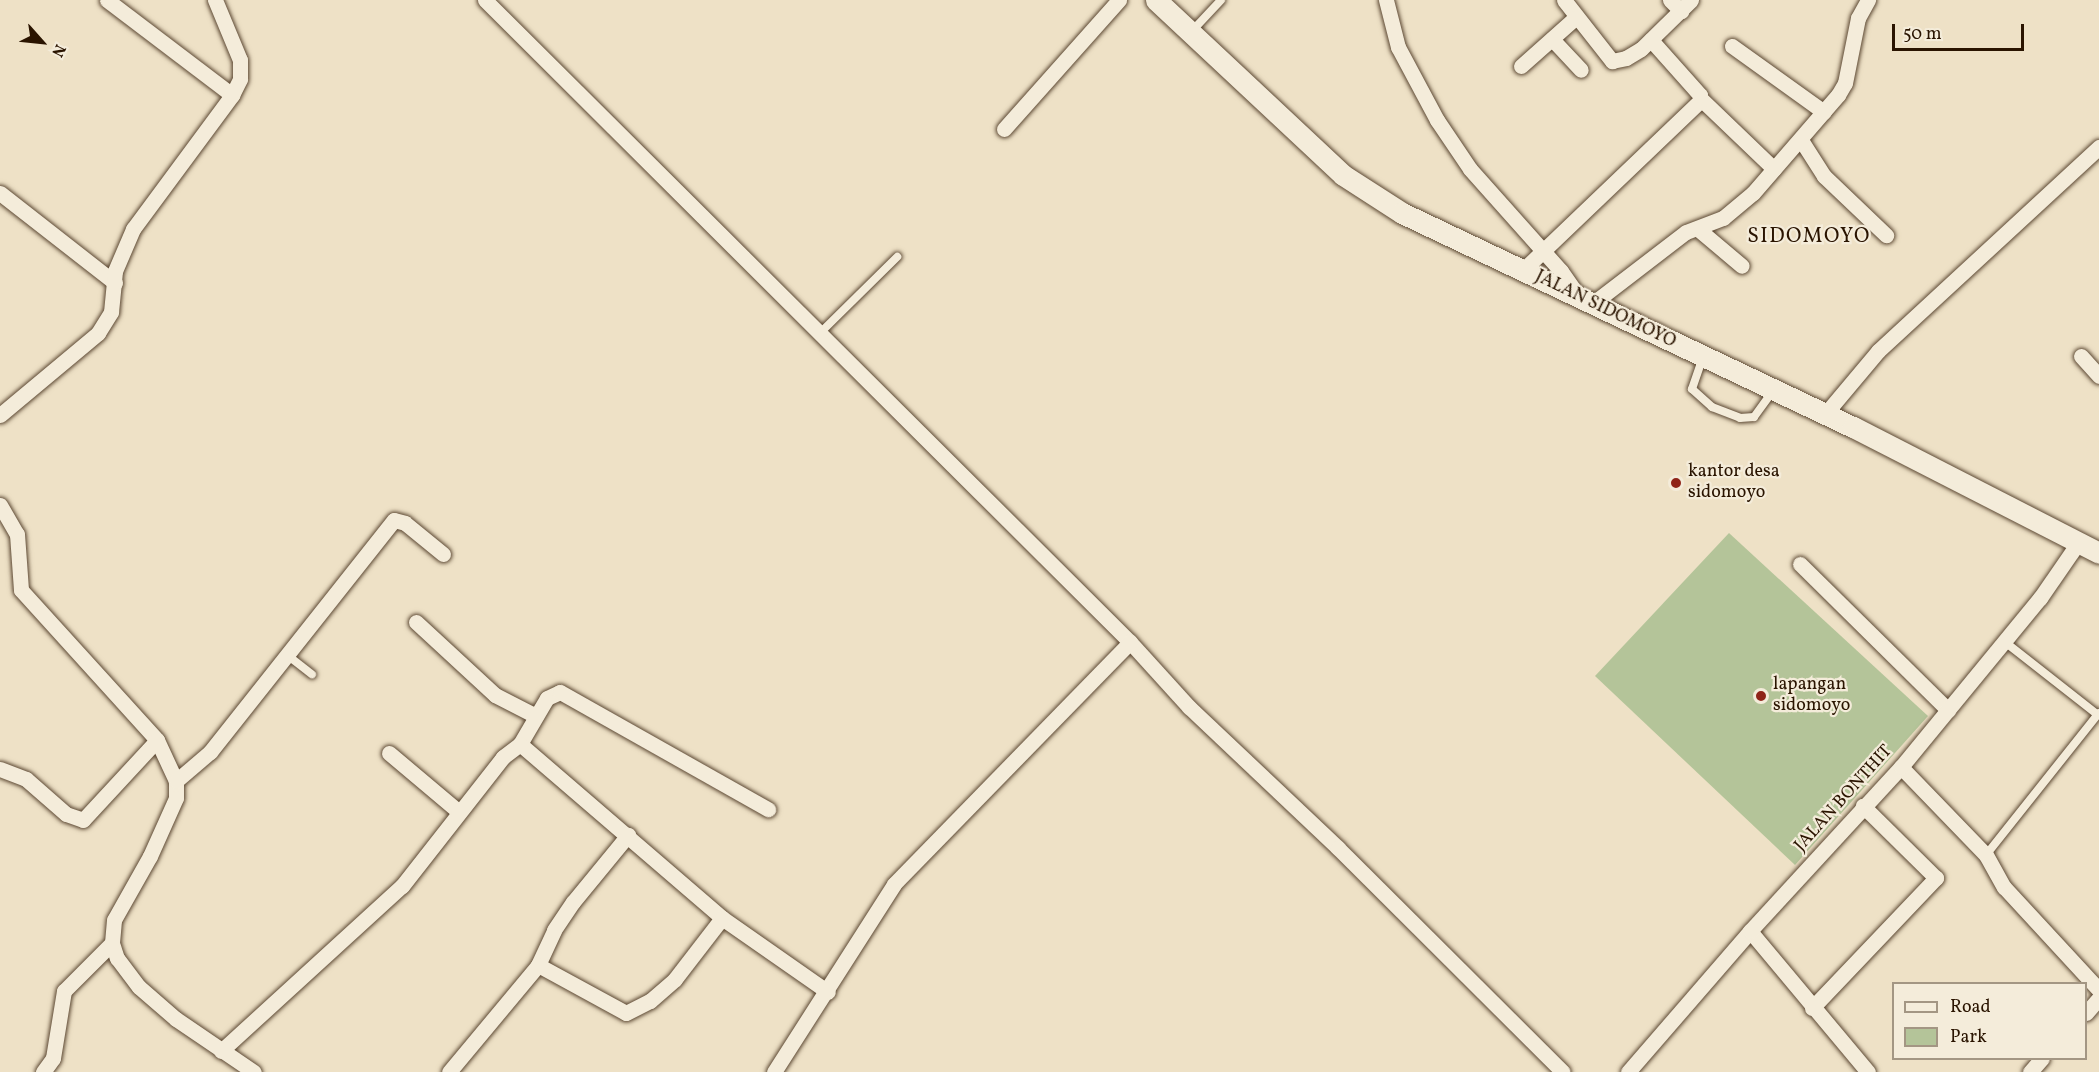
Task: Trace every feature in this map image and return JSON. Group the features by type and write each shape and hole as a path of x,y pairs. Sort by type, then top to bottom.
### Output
{"main road":[{"name":"JALAN SIDOMOYO","path":"1156,0 1343,175 1402,213 1703,357 1826,413 2099,552"}],"street":[{"path":"107,0 232,95"},
{"path":"1,411 98,333 111,312 120,252 133,229 232,95 240,79 240,60 214,0"},
{"path":"485,0 1130,642 1189,707 1338,848 1563,1072"},
{"path":"1004,129 1119,0"},
{"path":"1386,0 1398,47 1437,120 1470,169 1585,300 1686,232 1723,218 1774,169 1801,140 1845,83 1853,36 1868,0"},
{"path":"1564,0 1575,18 1612,61 1626,58 1651,40 1681,4"},
{"path":"1521,66 1575,18"},
{"path":"1552,39 1581,70"},
{"path":"1651,40 1701,99 1774,169"},
{"path":"1732,46 1824,112"},
{"path":"1522,270 1541,249 1701,99"},
{"path":"1801,140 1824,176 1886,235"},
{"path":"1826,413 1878,351 2099,147"},
{"path":"0,193 115,283"},
{"path":"1698,229 1742,266"},
{"path":"2082,356 2099,376"},
{"path":"0,506 17,534 21,590 157,740 176,781 177,798 150,856 114,920 112,944 117,958 139,987 221,1051 254,1072"},
{"path":"176,781 210,752 394,520 405,522 443,554"},
{"name":"JALAN BONTHIT","path":"1628,1072 1750,931 1901,767 2005,642 2078,543"},
{"path":"1800,564 1948,710"},
{"path":"416,622 495,694 536,716"},
{"path":"774,1072 828,992 894,884 1130,642"},
{"path":"221,1051 402,886 503,757 520,744 547,698 560,692 768,809"},
{"path":"0,769 26,779 66,814 83,820 157,740"},
{"path":"520,744 722,918 828,992"},
{"path":"389,753 459,812"},
{"path":"1901,767 1986,855 2004,887 2099,990"},
{"path":"1812,1008 1936,878 1863,806"},
{"path":"449,1072 538,965 573,902 628,835"},
{"path":"538,965 626,1013 650,1000 675,979 722,918"},
{"path":"1750,931 1812,1008 1868,1072"},
{"path":"43,1072 53,1058 64,991 112,944"},
{"path":"2087,1011 2099,998"},
{"path":"2030,1072 2041,1060"}],"lane":[{"path":"1190,33 1221,0"},
{"path":"819,334 897,257"},
{"path":"1703,357 1692,389 1712,407 1740,418 1754,417 1766,406 1774,390"},
{"path":"1986,855 2098,714 2005,642"},
{"path":"286,654 312,674"}],"green space":[{"name":"lapangan sidomoyo","path":"1729,533 1928,716 1795,865 1595,676"}],"place":[{"name":"kantor desa sidomoyo","path":"1676,483"},
{"name":"lapangan sidomoyo","path":"1761,696"}],"district":[{"name":"SIDOMOYO","path":"1809,237"}]}
